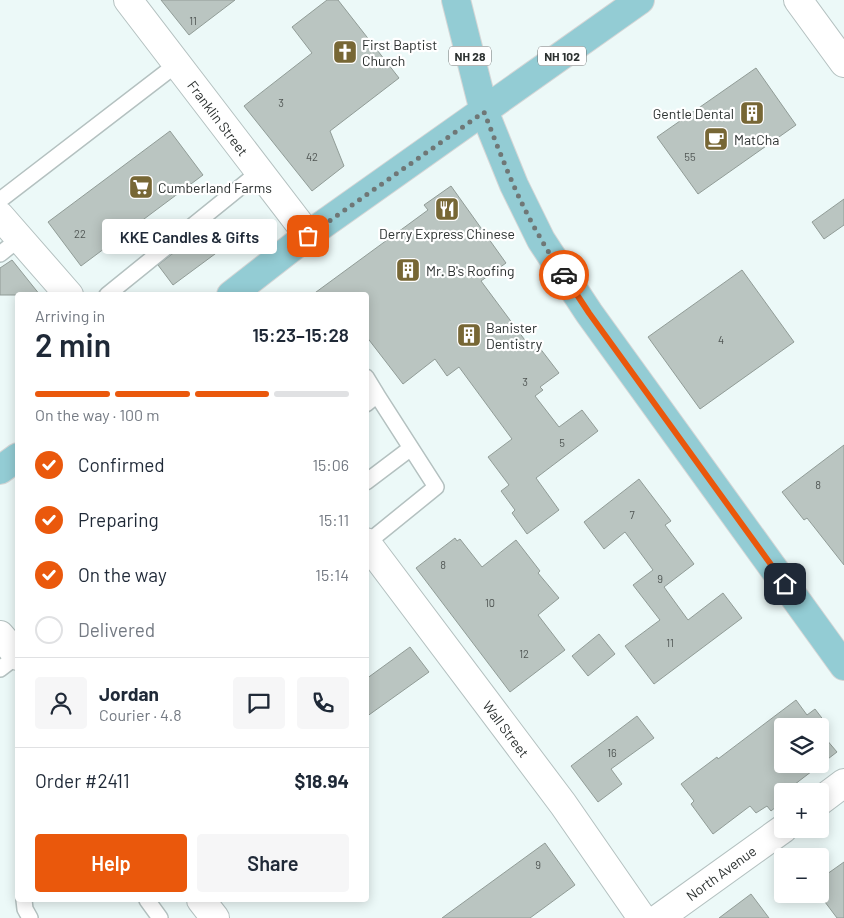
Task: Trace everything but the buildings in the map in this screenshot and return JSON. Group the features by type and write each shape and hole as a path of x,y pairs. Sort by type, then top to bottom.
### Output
{"main road":[{"name":"NH 28","path":"456,0 484,112 526,212 541,240 589,313 844,666"},
{"name":"NH 102","path":"235,292 308,236 640,0"},
{"path":"0,470 15,459"}],"street":[{"name":"Franklin Street","path":"128,0 308,236"},
{"path":"798,0 844,62"},
{"path":"0,216 10,246 65,292"},
{"name":"Wall Street","path":"370,554 563,804 642,918"},
{"path":"0,635 15,654"},
{"path":"829,795 844,784"},
{"name":"North Avenue","path":"659,918 774,835"},
{"path":"202,902 214,918"}],"lane":[{"path":"0,200 177,64"},
{"path":"111,292 259,172"},
{"path":"370,554 436,487 411,448 372,400"},
{"path":"369,480 411,448"},
{"path":"0,669 15,658"},
{"path":"24,902 25,909 30,918"},
{"path":"148,902 160,918"}],"way so far":[{"path":"308,236 484,112 526,212 541,240 564,275"}],"place":[{"name":"First Baptist Church","path":"345,52"},
{"name":"Gentle Dental","path":"752,113"},
{"name":"MatCha","path":"716,139"},
{"name":"Cumberland Farms","path":"141,187"},
{"name":"Derry Express Chinese","path":"447,209"},
{"name":"KKE Candles & Gifts","path":"308,236"},
{"name":"Mr. B's Roofing","path":"408,270"},
{"name":"Banister Dentistry","path":"469,335"}],"route":[{"path":"564,275 589,313 785,584"}]}
